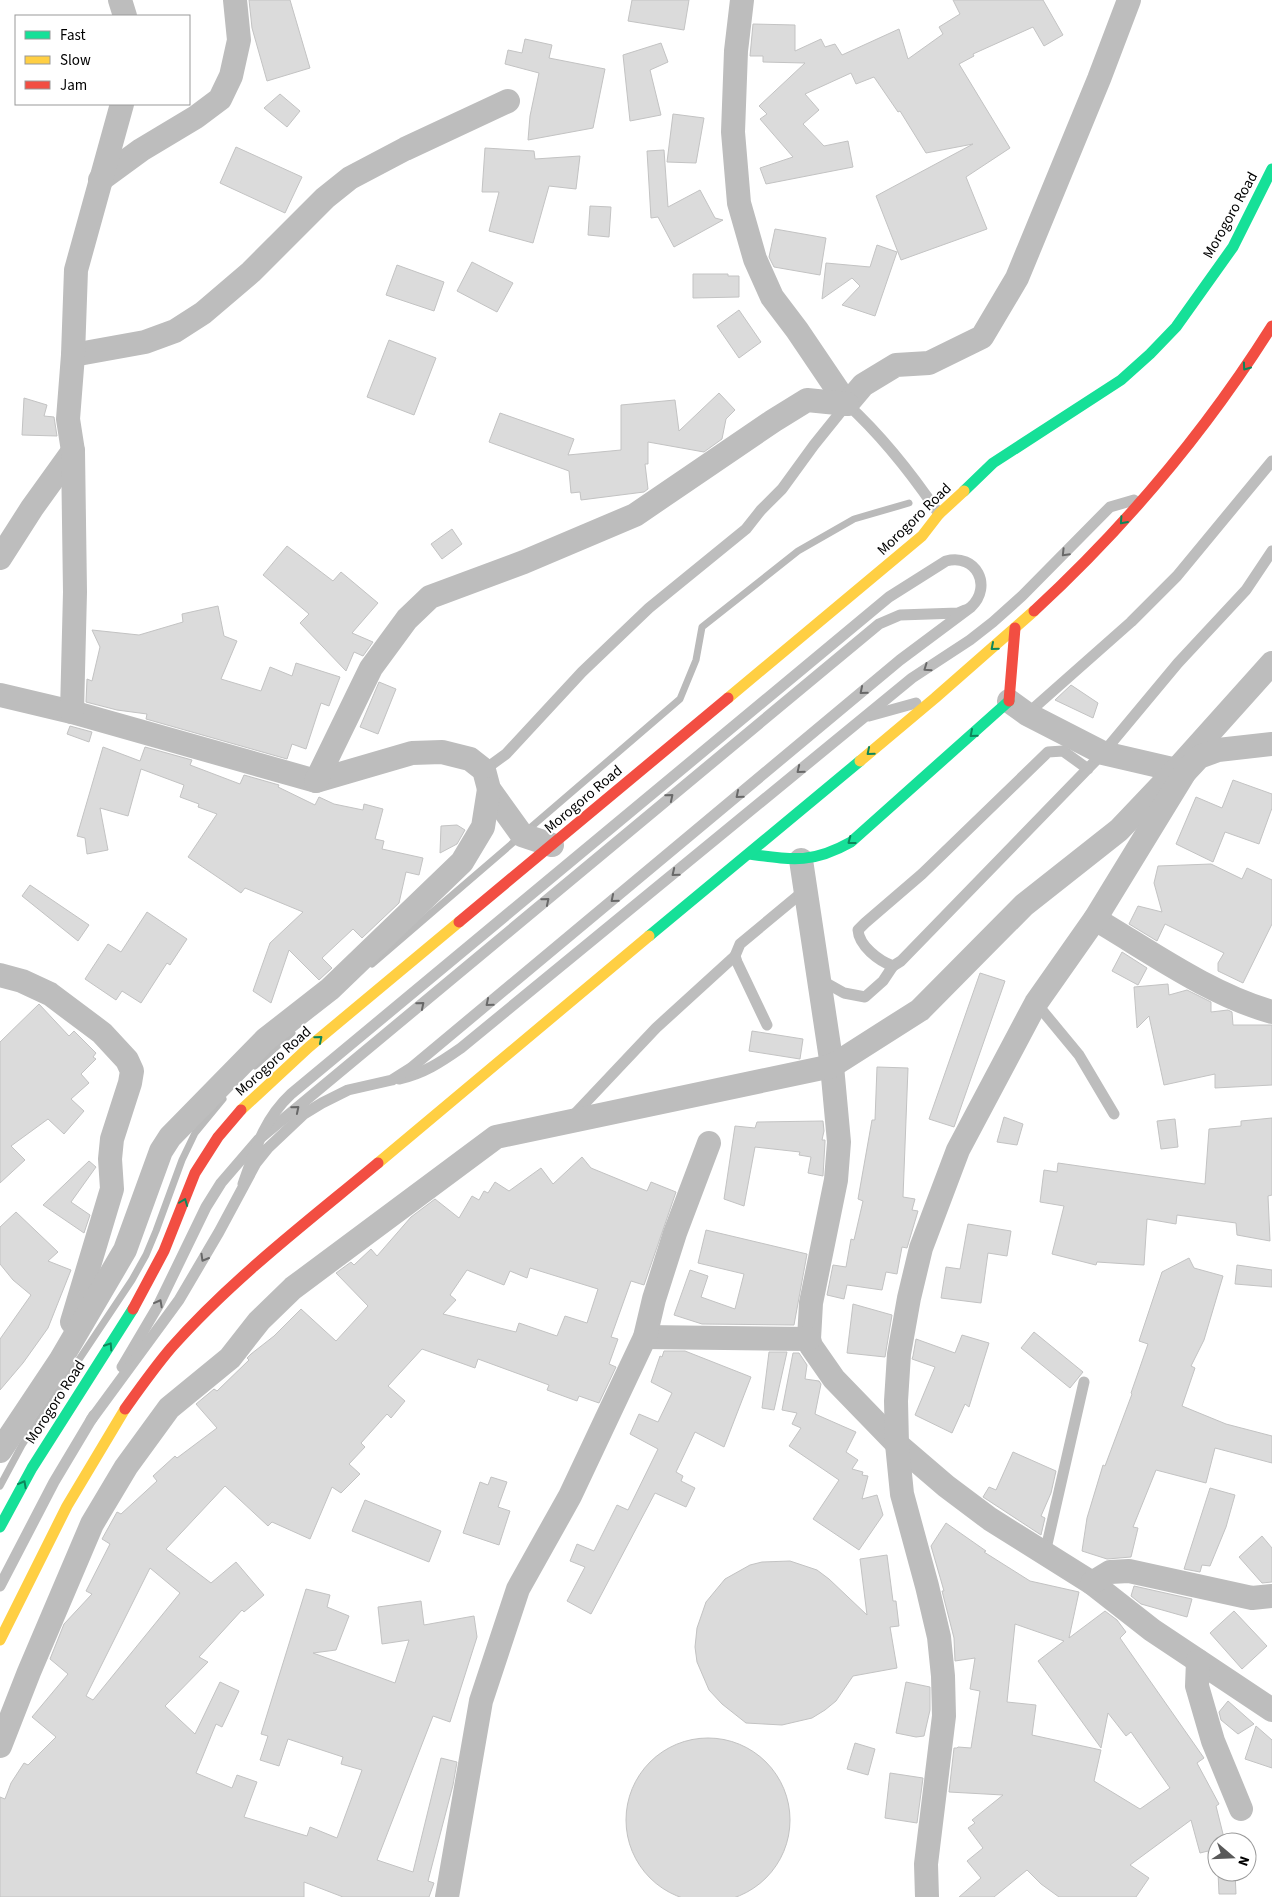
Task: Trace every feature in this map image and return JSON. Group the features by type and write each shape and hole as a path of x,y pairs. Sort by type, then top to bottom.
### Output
{"main road":[{"name":"Morogoro Road","path":"0,1527 34,1465 140,1297 158,1264 194,1173 209,1149 232,1119 269,1082 309,1047 922,536 940,514 994,463 1121,380 1150,354 1176,327 1233,247 1272,169"},
{"path":"0,1640 65,1509 108,1435 148,1377 197,1319 252,1268 935,698 1015,628 1088,560 1145,496 1198,432 1255,354 1272,326"},
{"path":"749,854 801,860 823,857 834,852 851,842 1018,708 1015,628"}],"street":[{"path":"120,0 125,15"},
{"path":"100,180 141,150 196,117 220,99 231,76 239,40 235,0"},
{"path":"742,0 736,51 733,132 739,203 755,259 772,297 797,330 847,404"},
{"path":"847,404 863,385 896,365 929,364 982,337 1016,278 1095,88 1129,0"},
{"path":"73,355 145,342 175,330 203,313 244,278 324,198 350,178 405,149 508,101"},
{"path":"72,712 75,592 73,451 68,419 73,355 76,270 122,105"},
{"path":"316,781 371,668 407,619 430,598 524,562 635,515 773,420 807,400 847,404"},
{"path":"0,558 32,508 73,451"},
{"path":"0,1746 29,1672 92,1524 126,1467 169,1408 230,1358 259,1321 293,1288 496,1137 569,1120 832,1066 920,1010 1024,905 1119,830 1180,771 1272,663"},
{"path":"0,695 72,712 316,781 412,753 442,752 470,759 487,779 522,835 552,845"},
{"path":"1018,708 1096,761 1180,771"},
{"path":"926,1897 926,1864 944,1716 943,1676 939,1637 902,1494 897,1444 896,1401 899,1354 909,1298 921,1248 958,1150 1036,1003 1095,919 1180,771 1199,757 1218,750 1272,744"},
{"path":"0,1451 60,1362 125,1250 161,1151 170,1137 266,1040 330,989 462,862 483,827 487,779"},
{"path":"801,860 832,1066 839,1142 836,1180 810,1303 809,1339 811,1346 834,1379 897,1444 946,1486 990,1519 1092,1583 1152,1630 1272,1710"},
{"path":"1095,919 1212,988 1247,1005 1272,1012"},
{"path":"0,975 22,981 50,994 102,1033 127,1060 132,1071 112,1139 110,1159 112,1189 60,1362"},
{"path":"447,1897 481,1700 518,1589 570,1496 645,1337 654,1299 675,1233 709,1143"},
{"path":"645,1337 809,1339"},
{"path":"1092,1583 1110,1572 1129,1571 1252,1598 1272,1596"},
{"path":"1198,1661 1197,1686 1213,1741 1242,1809"}],"lane":[{"path":"487,779 506,754 582,672 649,608 746,529 761,510 782,489 847,404 874,428 940,514"},
{"path":"1018,708 1131,622 1177,576 1272,460"},
{"path":"91,1420 178,1300 219,1232 256,1163 268,1148 304,1114 348,1090 413,1076 434,1067 462,1048 912,678 970,640 993,622 1022,596 1110,507 1145,496"},
{"path":"819,979 844,994 865,997 883,981 893,966 901,961 1096,761 1178,663 1246,590 1272,551"},
{"path":"244,1184 258,1140 274,1112 291,1094 889,597 941,563 959,559 972,566 978,572 981,581 980,595 971,607 900,660 411,1068 392,1080"},
{"path":"0,1586 54,1482 158,1306 206,1207 220,1183 258,1140 879,624 900,615 958,613 971,607"},
{"path":"863,718 935,698"},
{"path":"893,966 885,963 873,954 859,938 858,930 922,874 1048,752 1062,751 1096,761"},
{"path":"569,1120 656,1028 735,956 740,944 805,890"},
{"path":"735,956 767,1025"},
{"path":"1036,1003 1079,1055 1114,1114"},
{"path":"1045,1553 1084,1382"}],"building":[{"path":"249,0 290,0 310,68 267,81 252,28"},
{"path":"632,0 689,0 684,30 628,21"},
{"path":"953,0 1043,0 1063,35 1044,46 1033,27 973,54 974,56 959,64 1010,148 966,177 987,229 901,260 876,196 973,144 926,153 900,111 898,112 874,77 856,84 851,73 805,94 819,110 803,124 824,146 848,141 853,167 766,184 760,168 793,157 760,119 767,114 759,106 805,63 763,62 763,56 750,56 753,24 795,25 795,51 821,39 825,47 835,44 842,55 899,29 908,59 943,34 939,27 960,14"},
{"path":"525,39 552,45 549,58 605,69 593,128 528,140 530,116 539,73 505,64 508,50 522,53"},
{"path":"661,43 668,62 650,70 661,115 630,121 623,55"},
{"path":"280,94 300,111 287,127 264,108"},
{"path":"673,114 704,118 696,163 667,162"},
{"path":"236,147 302,177 285,213 220,183"},
{"path":"485,148 534,151 535,159 580,156 576,189 549,186 533,243 489,231 499,192 482,192"},
{"path":"664,150 668,207 700,190 715,218 723,220 674,247 658,217 651,218 647,151"},
{"path":"590,206 611,207 609,237 588,235"},
{"path":"775,229 826,238 820,275 774,267 769,257"},
{"path":"877,245 897,252 875,316 842,305 860,286 852,278 822,299 826,263 870,267"},
{"path":"472,262 513,283 497,312 457,291"},
{"path":"397,265 444,282 434,311 386,295"},
{"path":"693,274 728,274 728,276 739,276 739,297 693,298"},
{"path":"739,310 761,342 739,358 717,326"},
{"path":"389,340 436,358 414,415 367,397"},
{"path":"719,393 735,410 726,419 722,439 704,452 648,442 648,464 645,464 648,489 644,492 581,500 580,492 571,493 569,471 489,442 500,413 574,439 568,455 621,450 621,405 675,400 679,431"},
{"path":"24,398 47,405 44,416 54,417 57,436 22,435"},
{"path":"452,529 462,544 442,559 431,544"},
{"path":"287,546 333,581 341,572 378,603 352,633 373,642 363,656 354,652 346,671 300,623 309,614 263,575"},
{"path":"218,606 224,636 237,641 221,679 261,691 270,667 292,676 296,663 340,677 329,706 321,703 306,749 292,744 287,759 146,719 147,714 117,710 86,702 87,679 92,681 100,647 92,630 139,635 183,622 182,614"},
{"path":"379,682 396,689 378,734 360,727"},
{"path":"1071,685 1098,703 1093,718 1055,700"},
{"path":"70,726 92,732 89,742 67,734"},
{"path":"103,747 140,761 145,747 192,760 190,765 240,784 244,775 279,785 278,787 315,805 319,797 334,804 363,810 364,804 383,809 375,839 384,841 382,849 423,858 419,875 406,872 399,903 362,938 353,929 322,958 332,968 319,980 289,950 271,1003 253,991 270,943 303,912 245,888 241,893 188,857 217,814 198,807 199,804 180,797 184,785 141,769 128,816 100,808 108,850 87,854 85,838 77,836"},
{"path":"1233,780 1272,794 1272,808 1259,844 1225,832 1213,862 1176,844 1196,797 1222,808"},
{"path":"457,825 465,830 457,844 440,853 441,826"},
{"path":"1211,864 1242,879 1247,868 1272,880 1272,924 1243,983 1218,971 1218,963 1224,953 1165,924 1157,941 1129,924 1138,906 1162,912 1154,883 1158,866"},
{"path":"30,885 89,925 78,941 22,896"},
{"path":"147,912 187,939 170,965 167,963 141,1003 122,991 116,1000 85,979 108,944 121,952"},
{"path":"1122,952 1147,968 1138,985 1112,971"},
{"path":"980,973 1005,981 954,1127 929,1119"},
{"path":"1168,984 1169,995 1187,990 1211,1002 1211,1012 1228,1010 1232,1012 1233,1025 1272,1025 1272,1085 1215,1088 1215,1074 1164,1085 1149,1016 1137,1028 1134,987"},
{"path":"39,1004 69,1036 74,1031 96,1053 93,1057 96,1059 81,1074 89,1083 71,1099 84,1111 64,1134 48,1119 11,1146 25,1160 0,1183 0,1042"},
{"path":"752,1031 803,1039 800,1059 749,1051"},
{"path":"877,1067 908,1068 903,1197 915,1199 912,1210 918,1211 907,1248 902,1247 897,1274 886,1272 882,1290 847,1285 844,1299 827,1295 833,1265 846,1267 851,1239 854,1240 863,1201 858,1199 872,1120 875,1120"},
{"path":"1004,1117 1023,1124 1017,1145 997,1142"},
{"path":"1272,1118 1272,1195 1268,1196 1270,1241 1237,1235 1236,1223 1177,1215 1176,1224 1147,1219 1144,1265 1097,1262 1096,1265 1052,1254 1064,1206 1040,1202 1044,1170 1057,1172 1058,1163 1205,1184 1209,1129 1241,1126 1241,1121"},
{"path":"1175,1119 1178,1147 1161,1149 1157,1121"},
{"path":"823,1121 824,1131 822,1140 825,1140 825,1142 823,1176 808,1173 811,1157 799,1155 800,1152 755,1147 744,1206 724,1199 735,1126 755,1128 757,1122"},
{"path":"582,1157 591,1168 647,1191 651,1182 676,1192 644,1285 631,1281 611,1337 618,1339 609,1364 616,1367 599,1403 579,1396 577,1401 547,1390 549,1385 478,1359 475,1368 422,1349 388,1386 405,1401 391,1418 387,1414 361,1443 365,1447 349,1464 360,1474 341,1493 332,1487 310,1539 272,1522 268,1526 225,1486 166,1549 211,1583 236,1562 264,1595 244,1612 242,1610 199,1657 208,1662 165,1706 195,1734 220,1682 239,1691 222,1727 216,1724 196,1773 232,1788 237,1775 257,1782 244,1817 307,1836 310,1827 337,1838 362,1770 341,1764 343,1757 288,1739 279,1766 260,1760 268,1736 261,1734 306,1589 330,1595 327,1607 349,1616 336,1650 313,1653 395,1683 409,1640 382,1644 378,1607 421,1601 424,1625 474,1616 477,1637 450,1722 433,1716 377,1860 413,1872 441,1758 457,1762 453,1785 428,1881 434,1883 429,1897 343,1897 304,1882 304,1897 0,1897 0,1797 5,1799 11,1783 24,1763 28,1765 56,1737 32,1717 68,1674 50,1659 64,1624 92,1594 86,1591 110,1544 102,1539 117,1512 121,1514 157,1481 153,1476 175,1456 177,1458 217,1428 196,1404 214,1389 217,1391 249,1360 247,1358 251,1354 274,1336 301,1309 336,1341 368,1306 336,1273 351,1262 354,1265 371,1249 377,1256 411,1217 435,1199 459,1218 472,1196 479,1200 484,1191 488,1193 495,1182 509,1191 541,1168 553,1184","holes":["530,1268 598,1289 587,1323 565,1316 557,1336 519,1323 516,1332 443,1314 456,1300 450,1295 467,1270 504,1285 510,1271 527,1278","150,1568 180,1593 93,1700 86,1696"]},
{"path":"89,1161 96,1167 71,1202 90,1215 84,1233 43,1205"},
{"path":"16,1212 58,1252 48,1261 71,1270 48,1328 23,1363 0,1390 0,1339 31,1295 13,1280 0,1264 0,1227"},
{"path":"968,1224 1011,1231 1007,1256 988,1253 981,1303 941,1298 946,1267 960,1269"},
{"path":"706,1230 807,1254 794,1325 702,1324 674,1315 690,1270 708,1276 701,1297 735,1309 744,1274 698,1263"},
{"path":"1189,1258 1194,1268 1223,1276 1204,1340 1191,1366 1195,1368 1182,1406 1226,1424 1272,1436 1272,1463 1215,1448 1206,1483 1156,1470 1133,1527 1138,1528 1131,1557 1107,1559 1082,1551 1087,1518 1103,1465 1105,1466 1132,1394 1148,1344 1139,1341 1162,1272"},
{"path":"1237,1265 1272,1270 1272,1287 1235,1284"},
{"path":"853,1304 892,1315 885,1357 847,1353"},
{"path":"1034,1332 1083,1372 1070,1388 1021,1348"},
{"path":"962,1335 989,1343 969,1407 965,1404 952,1433 915,1415 935,1367 912,1359 916,1339 955,1353"},
{"path":"664,1351 685,1351 751,1377 724,1447 695,1432 676,1472 683,1476 681,1481 695,1488 686,1507 655,1493 591,1614 567,1601 585,1567 570,1561 577,1544 594,1551 617,1505 628,1510 658,1449 630,1434 639,1414 658,1422 672,1393 651,1382 660,1356 662,1357"},
{"path":"769,1352 787,1352 774,1410 762,1408"},
{"path":"793,1353 799,1353 807,1365 805,1379 819,1381 821,1384 815,1414 856,1432 846,1452 858,1460 852,1469 863,1472 862,1475 868,1476 862,1499 877,1495 883,1515 859,1550 813,1519 839,1480 789,1446 801,1428 792,1424 797,1413 782,1410"},
{"path":"1013,1452 1056,1471 1051,1493 1041,1516 1045,1518 1041,1535 983,1497 989,1487 996,1490"},
{"path":"491,1477 507,1482 498,1507 510,1511 499,1545 463,1533 480,1482 488,1485"},
{"path":"1210,1488 1235,1495 1226,1527 1210,1566 1202,1565 1200,1572 1184,1569"},
{"path":"365,1500 441,1531 429,1562 352,1531"},
{"path":"946,1523 986,1551 984,1552 1030,1581 1079,1592 1069,1638 1105,1611 1117,1620 1126,1632 1120,1638 1204,1758 1197,1763 1219,1804 1216,1806 1222,1832 1207,1832 1207,1851 1200,1853 1191,1820 1130,1865 1149,1878 1136,1897 1059,1897 1041,1884 1027,1870 994,1897 959,1897 981,1878 967,1861 983,1848 968,1828 975,1823 972,1820 1003,1795 949,1792 954,1748 971,1748 980,1691 970,1689 975,1658 955,1661 954,1638 942,1591 944,1591 931,1546","holes":["1015,1624 1064,1641 1038,1661 1101,1748 1108,1713 1126,1736 1131,1732 1170,1788 1140,1809 1094,1781 1101,1750 1032,1735 1036,1705 1007,1702"]},
{"path":"1262,1536 1272,1548 1272,1582 1262,1583 1239,1557"},
{"path":"887,1555 893,1601 896,1601 899,1626 890,1627 897,1668 853,1676 836,1701 825,1710 812,1718 782,1725 746,1723 722,1704 709,1690 697,1662 695,1647 697,1628 706,1602 725,1579 750,1565 762,1562 790,1561 817,1570 867,1615 860,1559"},
{"path":"1134,1586 1192,1599 1187,1617 1141,1604 1131,1596"},
{"path":"1234,1611 1267,1646 1242,1669 1210,1633"},
{"path":"906,1682 930,1687 930,1710 924,1736 916,1737 896,1733"},
{"path":"1228,1701 1254,1724 1238,1734 1221,1720 1219,1712"},
{"path":"1256,1726 1272,1740 1272,1768 1245,1759"},
{"path":"708,1738 739,1744 766,1762 784,1789 789,1812 788,1836 780,1859 760,1883 747,1892 732,1898 684,1898 669,1892 656,1883 645,1872 632,1851 626,1820 632,1789 650,1762 677,1744"},
{"path":"855,1743 875,1749 868,1775 847,1769"},
{"path":"890,1773 923,1778 917,1823 885,1818"},
{"path":"1218,1882 1235,1882 1236,1894 1219,1894"}],"waterway":[{"path":"372,964 680,699 696,660 702,627 798,551 854,519 909,503"},
{"path":"255,1066 292,1033"},
{"path":"0,1486 22,1445 132,1280 146,1255 182,1160 195,1133 223,1099"}],"traffic: fast":[{"path":"964,491 993,463 1121,380 1176,327 1233,247 1272,169"},
{"path":"749,854 802,859 825,854 851,842 1009,701"},
{"path":"649,936 860,761"},
{"path":"0,1527 32,1468 133,1309"}],"traffic: slow":[{"path":"728,698 922,536 939,514 964,491"},
{"path":"860,761 1034,611"},
{"path":"241,1110 309,1047 459,922"},
{"path":"378,1163 649,936"},
{"path":"0,1640 67,1506 125,1409"}],"traffic: jam":[{"path":"1034,611 1068,579 1132,512 1220,403 1272,326"},
{"path":"1009,701 1015,628"},
{"path":"459,922 728,698"},
{"path":"133,1309 164,1251 195,1173 218,1137 241,1110"},
{"path":"125,1409 171,1348 219,1298 378,1163"}]}
